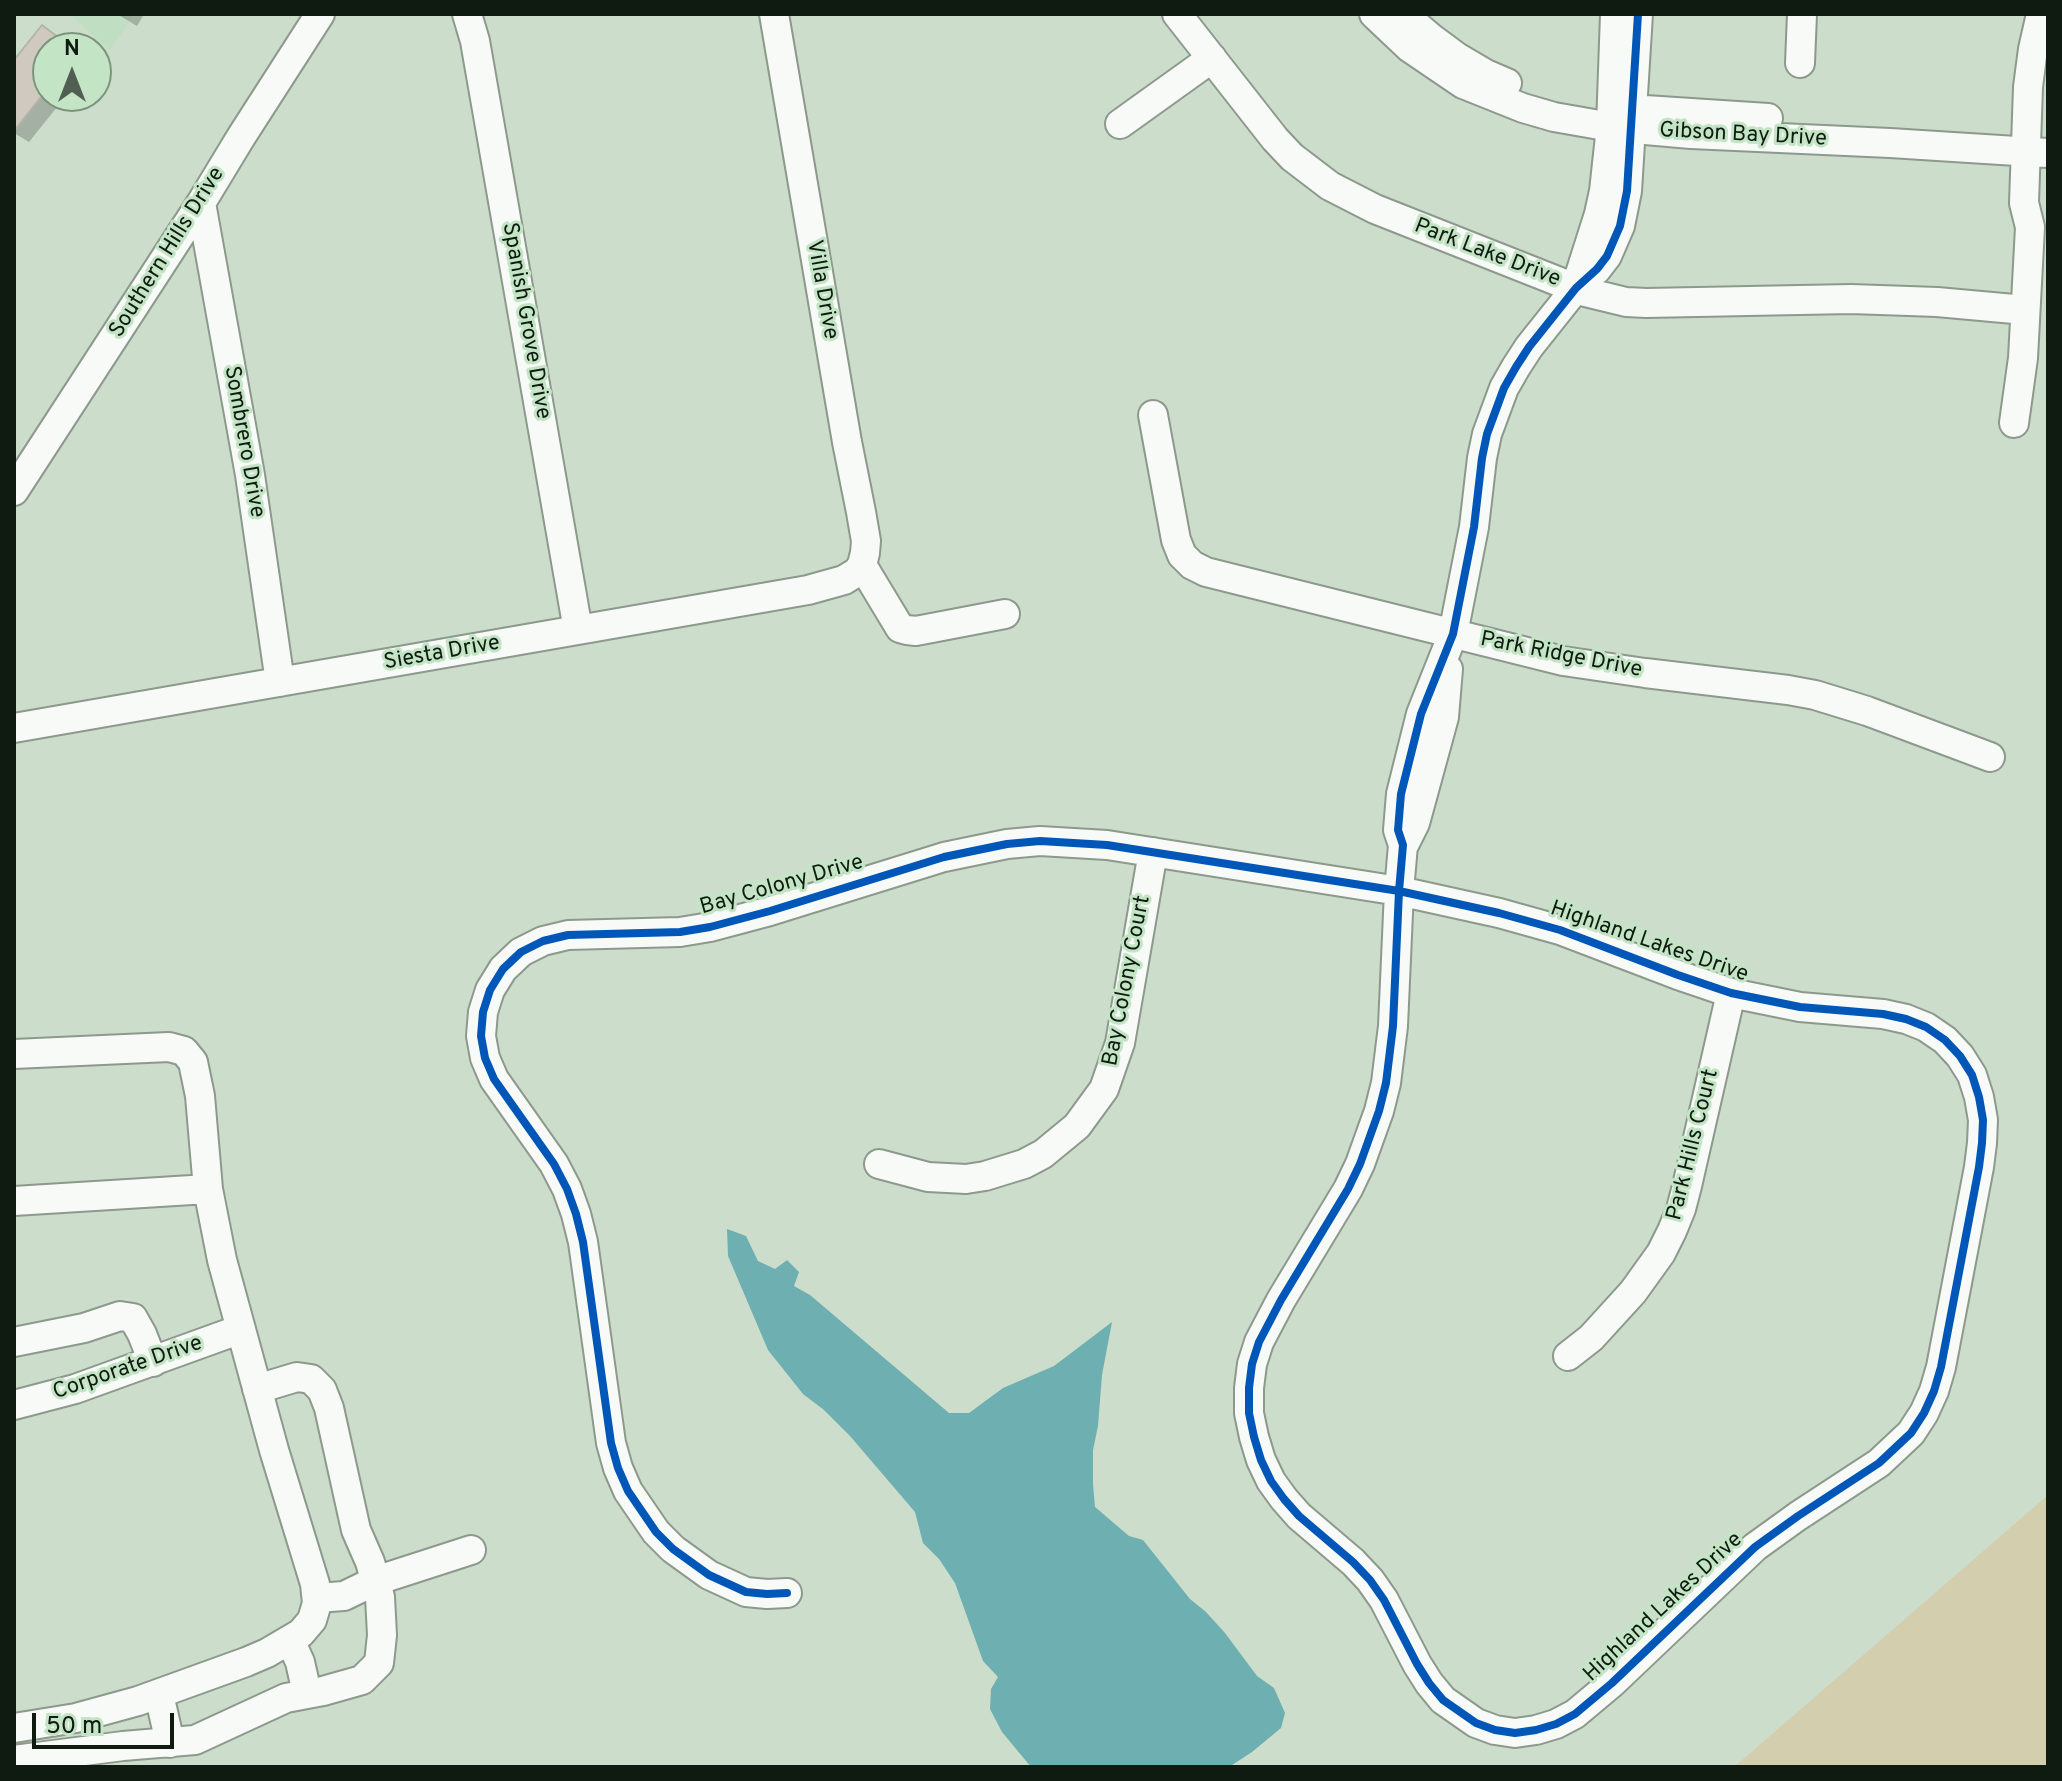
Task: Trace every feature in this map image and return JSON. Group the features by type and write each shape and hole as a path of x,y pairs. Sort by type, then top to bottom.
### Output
{"street":[{"name":"Southern Hills Drive","path":"14,491 320,14"},
{"name":"Spanish Grove Drive","path":"467,14 478,56 578,630"},
{"name":"Villa Drive","path":"774,14 866,541 862,565"},
{"name":"Park Lake Drive","path":"1177,14 1284,148 1310,173 1375,209 1576,288 1612,299 1646,303 1851,299 1937,302 2025,310"},
{"name":"Gibson Bay Drive","path":"1374,14 1410,48 1463,84 1554,117 1621,118"},
{"name":"Gibson Bay Drive","path":"1403,14 1457,57 1517,87 1621,118 1691,134 2039,142"},
{"path":"1615,14 1612,73 1621,118"},
{"path":"1621,118 1638,14"},
{"path":"1800,63 1802,14"},
{"path":"2014,423 2023,358 2030,227 2024,203 2039,142 2047,73 2041,14"},
{"path":"1120,124 1212,58"},
{"name":"Highland Lakes Drive","path":"1399,891 1560,930 1731,993 1800,1007 1906,1019 1926,1027 1945,1040 1960,1056 1972,1075 1983,1120 1982,1143 1944,1354 1934,1391 1911,1433 1879,1463 1755,1547 1612,1683 1575,1714 1536,1730 1515,1733 1495,1730 1476,1723 1443,1700 1417,1664 1384,1600 1370,1580 1299,1516 1271,1481 1254,1437 1249,1413 1249,1388 1259,1342 1348,1189 1379,1111 1393,1026 1399,891 1403,845 1415,823 1421,759 1444,717 1453,634 1474,527 1487,434 1504,388 1529,347 1576,288 1607,256 1620,226 1627,191 1621,118"},
{"name":"Sombrero Drive","path":"201,203 250,475 280,682"},
{"name":"Park Ridge Drive","path":"1153,415 1176,540 1182,555 1206,572 1551,659 1815,695 1990,757"},
{"name":"Siesta Drive","path":"14,728 828,586 857,572 862,565"},
{"path":"862,565 900,628 916,631 1005,614"},
{"name":"Bay Colony Drive","path":"787,1593 746,1592 709,1575 673,1549 656,1532 628,1491 611,1443 583,1242 576,1214 554,1164 507,1099 485,1058 481,1036 483,1012 490,990 503,969 521,952 543,941 568,935 650,934 710,927 914,865 975,850 1029,842 1074,842 1153,852 1399,891"},
{"name":"Bay Colony Court","path":"879,1164 928,1177 985,1176 1024,1164 1043,1154 1077,1126 1104,1089 1120,1043 1153,852"},
{"name":"Park Hills Court","path":"1568,1356 1591,1338 1633,1292 1661,1253 1672,1231 1684,1198 1731,993"},
{"path":"14,1054 169,1047 177,1048 193,1062 200,1096 208,1189 222,1260 317,1598 312,1620 301,1633 246,1662 159,1694 76,1718 14,1728"},
{"path":"14,1201 208,1189"},
{"path":"14,1342 84,1328 120,1316 133,1318 153,1362"},
{"name":"Corporate Drive","path":"14,1405 75,1389 241,1329"},
{"path":"14,1760 110,1758 195,1740 286,1698 362,1680 379,1663 382,1635 380,1597 356,1530 329,1408 322,1390 311,1379 297,1377 257,1389"},
{"path":"317,1598 344,1596 375,1581 471,1550"},
{"path":"290,1640 300,1662 307,1693"},
{"path":"159,1694 170,1743"}],"shaded area":[{"path":"70,14 134,14 112,48 112,32 89,32"},
{"path":"2048,1495 2048,1767 1734,1767"}],"water":[{"path":"727,1229 746,1236 758,1261 775,1269 787,1260 799,1272 794,1286 810,1295 949,1413 969,1413 1003,1388 1054,1366 1112,1322 1093,1450 1095,1507 1129,1536 1143,1540 1190,1599 1225,1633 1257,1676 1274,1688 1285,1713 1281,1728 1229,1767 1031,1767 1002,1732 990,1709 991,1689 998,1677 983,1661 955,1583 939,1559 923,1543 915,1512 850,1436 803,1394 768,1350 728,1256"}],"building":[{"path":"42,25 51,32 36,32"},
{"path":"32,38 32,108 14,131 14,60"}],"cycle path":[{"path":"787,1593 746,1592 709,1575 673,1549 656,1532 628,1491 611,1443 583,1242 576,1214 554,1164 494,1079 485,1058 481,1036 483,1012 490,990 503,969 521,952 543,941 568,935 680,932 710,927 944,857 1007,844 1040,841 1107,845 1399,891 1560,930 1731,993 1800,1007 1883,1014 1926,1027 1945,1040 1972,1075 1983,1120 1979,1167 1941,1367 1924,1413 1911,1433 1879,1463 1755,1547 1612,1683 1575,1714 1556,1724 1515,1733 1476,1723 1443,1700 1417,1664 1384,1600 1370,1580 1299,1516 1271,1481 1261,1460 1249,1413 1252,1364 1259,1342 1348,1189 1379,1111 1393,1026 1399,891 1403,845 1398,830 1401,794 1421,714 1453,634 1474,527 1482,458 1487,434 1504,388 1529,347 1576,288 1607,256 1620,226 1627,191 1638,14"}]}
